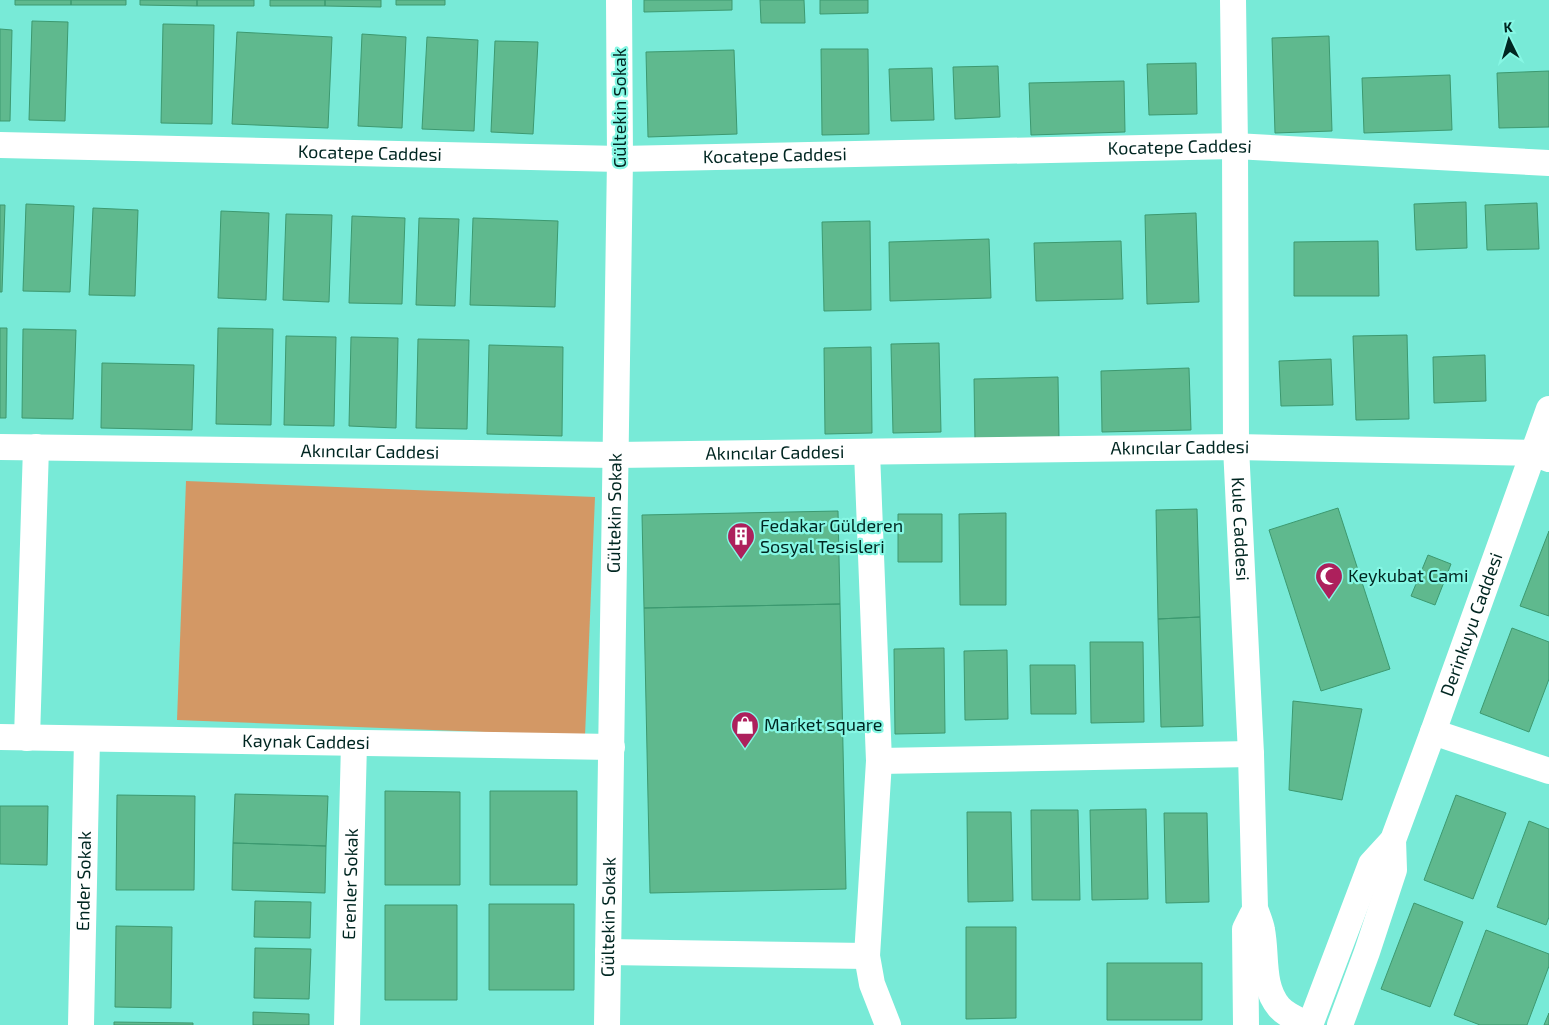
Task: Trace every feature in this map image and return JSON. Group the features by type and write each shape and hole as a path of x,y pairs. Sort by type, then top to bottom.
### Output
{"street":[{"name":"Gültekin Sokak","path":"607,1025 620,159 619,0"},
{"name":"Kule Caddesi","path":"1234,0 1236,447 1255,908 1262,929 1267,980 1272,995 1279,1007 1289,1015 1310,1025"},
{"name":"Kocatepe Caddesi","path":"0,144 620,159 1235,146 1549,163"},
{"name":"Derinkuyu Caddesi","path":"1310,1025 1371,864 1393,840 1433,732 1541,456 1549,408"},
{"name":"Akıncılar Caddesi","path":"0,447 616,455 1236,447 1541,456"},
{"path":"27,738 36,448"},
{"path":"867,452 879,761 867,956 872,984 888,1025"},
{"path":"1433,732 1549,771"},
{"name":"Kaynak Caddesi","path":"0,737 612,747"},
{"name":"Ender Sokak","path":"81,1025 87,739"},
{"name":"Erenler Sokak","path":"347,1025 354,743"},
{"path":"879,761 1250,754"},
{"name":"Derinkuyu Caddesi","path":"1340,1025 1394,870 1393,840"},
{"name":"Kule Caddesi","path":"1246,1025 1246,929 1255,908"},
{"path":"608,952 867,956"}],"shaded area":[{"path":"186,481 595,497 585,736 177,720"}],"building":[{"path":"15,0 71,0 71,5 15,5"},
{"path":"71,0 126,0 126,5 71,5"},
{"path":"140,0 197,0 197,6 140,5"},
{"path":"197,0 254,0 254,6 197,6"},
{"path":"270,0 325,0 325,6 270,6"},
{"path":"325,0 381,0 381,7 325,6"},
{"path":"396,0 445,0 445,5 396,5"},
{"path":"644,0 732,0 732,10 644,12"},
{"path":"760,0 804,0 805,23 761,23"},
{"path":"820,0 868,0 868,13 820,14"},
{"path":"32,21 68,22 65,121 29,120"},
{"path":"163,24 214,25 212,124 161,123"},
{"path":"0,29 12,30 10,121 0,121"},
{"path":"237,32 332,37 328,128 232,124"},
{"path":"362,34 406,37 402,128 358,126"},
{"path":"1329,36 1332,131 1275,133 1272,38"},
{"path":"427,37 478,40 474,131 422,129"},
{"path":"495,41 538,42 533,134 491,132"},
{"path":"821,49 868,49 869,134 822,135"},
{"path":"734,50 737,134 648,137 646,52"},
{"path":"1196,63 1197,114 1149,115 1147,64"},
{"path":"998,66 1000,117 955,119 953,67"},
{"path":"932,68 934,120 891,121 889,69"},
{"path":"1549,71 1549,127 1499,128 1497,73"},
{"path":"1450,75 1452,130 1364,133 1362,78"},
{"path":"1124,81 1125,132 1031,135 1029,83"},
{"path":"1466,202 1467,248 1416,250 1414,204"},
{"path":"1537,203 1539,249 1487,250 1485,205"},
{"path":"26,204 74,206 70,292 23,291"},
{"path":"0,205 5,205 2,292 0,292"},
{"path":"93,208 138,210 135,296 89,295"},
{"path":"221,211 269,213 266,300 218,298"},
{"path":"1196,213 1199,302 1147,304 1145,215"},
{"path":"286,214 332,215 329,302 283,300"},
{"path":"352,216 405,218 402,304 349,303"},
{"path":"419,218 459,219 455,306 416,305"},
{"path":"473,218 558,221 555,307 470,305"},
{"path":"870,221 871,310 824,311 822,222"},
{"path":"989,239 991,298 890,301 889,242"},
{"path":"1121,241 1123,299 1036,301 1034,243"},
{"path":"1378,241 1379,296 1294,296 1294,242"},
{"path":"0,328 7,328 6,418 0,418"},
{"path":"218,328 273,329 271,425 216,424"},
{"path":"23,329 76,330 73,419 22,418"},
{"path":"1407,335 1409,419 1356,420 1353,336"},
{"path":"286,336 336,337 334,426 284,425"},
{"path":"351,337 398,338 396,428 349,426"},
{"path":"418,339 469,340 467,429 416,428"},
{"path":"939,343 941,432 893,433 891,344"},
{"path":"489,345 563,347 562,436 487,434"},
{"path":"871,347 872,433 825,434 824,348"},
{"path":"1485,355 1486,401 1434,403 1433,357"},
{"path":"1331,359 1333,405 1281,406 1279,361"},
{"path":"102,363 194,365 192,430 101,428"},
{"path":"1189,368 1191,430 1102,432 1101,371"},
{"path":"1058,377 1059,439 975,441 974,379"},
{"name":"Keykubat Cami","path":"1338,508 1390,669 1321,691 1269,530"},
{"path":"1197,509 1200,617 1158,619 1156,510"},
{"name":"Fedakar Gülderen Sosyal Tesisleri","path":"838,511 840,604 644,608 642,515"},
{"path":"1006,513 1006,605 960,605 959,514"},
{"path":"898,514 942,514 942,562 898,562"},
{"path":"1549,531 1549,616 1520,606"},
{"path":"1428,555 1451,564 1435,605 1411,596"},
{"name":"Market square","path":"840,604 846,889 650,893 644,608"},
{"path":"1200,617 1203,726 1161,727 1158,619"},
{"path":"1512,628 1549,642 1549,679 1529,732 1480,713"},
{"path":"1090,642 1143,642 1144,722 1091,723"},
{"path":"944,648 945,733 895,734 894,649"},
{"path":"1007,650 1008,719 965,720 964,651"},
{"path":"1030,665 1075,665 1076,714 1031,714"},
{"path":"1293,701 1362,709 1342,800 1289,790"},
{"path":"385,791 460,792 460,885 385,885"},
{"path":"490,791 577,791 577,885 490,885"},
{"path":"235,794 328,796 326,846 233,843"},
{"path":"117,795 195,796 194,890 116,890"},
{"path":"1456,795 1506,813 1473,899 1424,880"},
{"path":"0,806 48,806 47,865 0,864"},
{"path":"1146,809 1148,899 1092,900 1090,810"},
{"path":"1031,810 1078,810 1080,900 1032,900"},
{"path":"967,812 1011,812 1013,901 968,902"},
{"path":"1164,813 1207,813 1209,902 1166,903"},
{"path":"1529,821 1549,829 1549,917 1546,925 1497,907"},
{"path":"233,843 326,846 325,893 232,890"},
{"path":"255,901 311,902 310,938 254,937"},
{"path":"1414,903 1463,922 1430,1007 1381,989"},
{"path":"489,904 574,904 574,990 489,990"},
{"path":"385,905 457,905 457,1000 385,1000"},
{"path":"116,926 172,927 171,1008 115,1007"},
{"path":"966,927 1016,927 1016,1018 966,1019"},
{"path":"1486,930 1549,954 1549,966 1527,1025 1480,1025 1454,1015"},
{"path":"255,948 311,949 309,999 254,998"},
{"path":"1107,963 1202,963 1202,1020 1107,1020"},
{"path":"253,1012 309,1014 309,1025 253,1025"},
{"path":"1549,1013 1549,1025 1544,1025"},
{"path":"114,1022 193,1023 193,1025 114,1025"}],"place":[{"name":"Fedakar Gülderen Sosyal Tesisleri","path":"741,560"},
{"name":"Keykubat Cami","path":"1329,600"},
{"name":"Market square","path":"745,749"}]}
